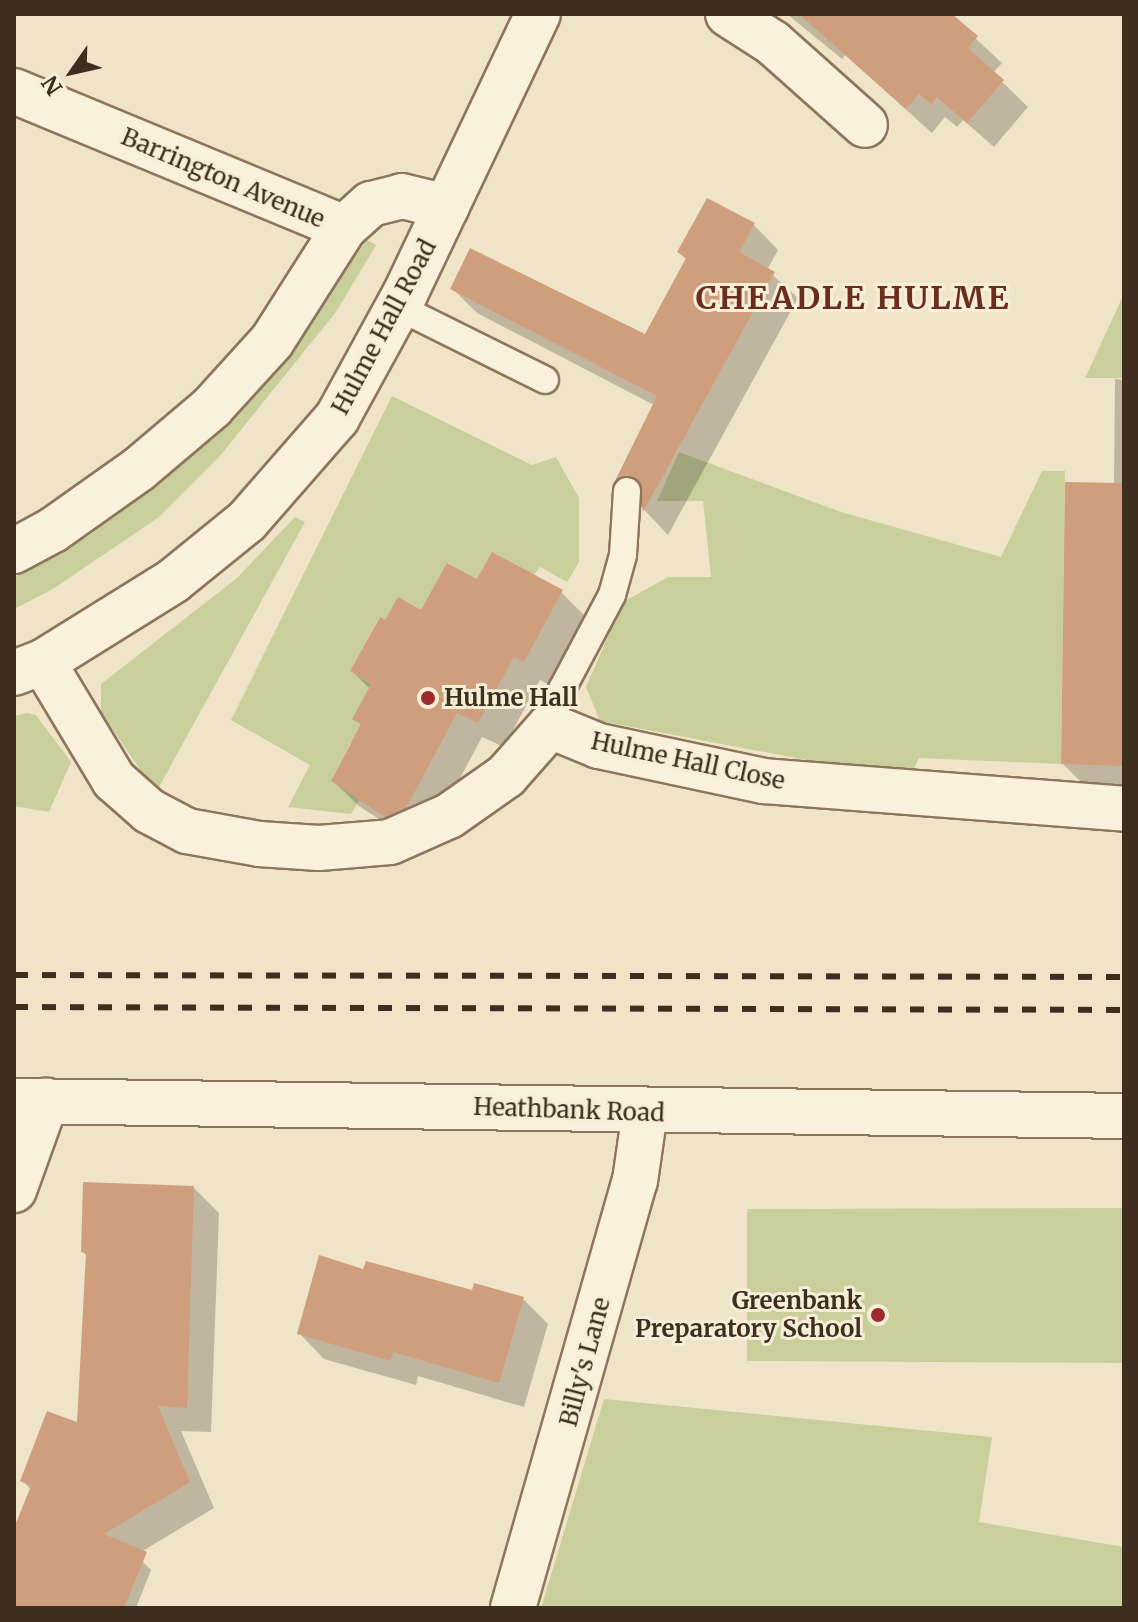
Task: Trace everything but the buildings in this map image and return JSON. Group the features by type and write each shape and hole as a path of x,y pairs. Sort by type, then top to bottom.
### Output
{"street":[{"name":"Hulme Hall Road","path":"28,668 173,581 247,521 337,418 398,307 538,14"},
{"path":"728,14 773,43 865,125"},
{"name":"Barrington Avenue","path":"14,91 344,228"},
{"name":"Hulme Hall Road","path":"14,551 53,530 139,469 212,407 272,341 344,228 371,204 402,196 447,207"},
{"path":"28,668 114,780 149,811 187,831 259,844 319,848 390,842 449,816 506,776 550,726"},
{"name":"Hulme Hall Close","path":"550,726 599,746 764,781 1124,809"},
{"path":"14,1190 30,1101"},
{"name":"Heathbank Road","path":"30,1101 645,1112 1124,1116"},
{"name":"Billy's Lane","path":"513,1608 631,1196 645,1112"}],"lane":[{"path":"398,307 545,380"},
{"path":"550,726 562,689 612,595 626,536 627,491"}],"green space":[{"path":"367,240 376,245 336,312 220,456 159,517 53,589 14,609 14,577 90,535 202,443 305,327"},
{"path":"1124,294 1124,378 1085,378"},
{"path":"392,396 532,465 556,457 579,498 579,562 567,582 540,567 534,575 477,579 447,563 450,626 398,598 385,620 379,618 350,671 371,684 353,718 371,729 351,742 331,781 361,797 351,814 288,807 310,765 231,720"},
{"path":"679,452 841,512 1001,557 1042,471 1065,471 1061,764 919,758 914,769 823,763 600,721 586,687 623,602 668,577 711,577 703,501 657,501"},
{"path":"295,517 305,522 159,787 141,771 101,712 101,684 237,578"},
{"path":"27,713 36,715 71,762 49,812 14,806 14,716"},
{"path":"1124,1208 1124,1363 747,1361 747,1209"},
{"path":"604,1399 992,1437 979,1522 1124,1547 1124,1608 541,1608"}],"railway":[{"path":"14,975 1124,977"},
{"path":"14,1007 1124,1010"}],"place":[{"name":"Hulme Hall","path":"428,698"},
{"name":"Greenbank Preparatory School","path":"878,1315"}],"district":[{"name":"CHEADLE HULME","path":"853,298"}]}
